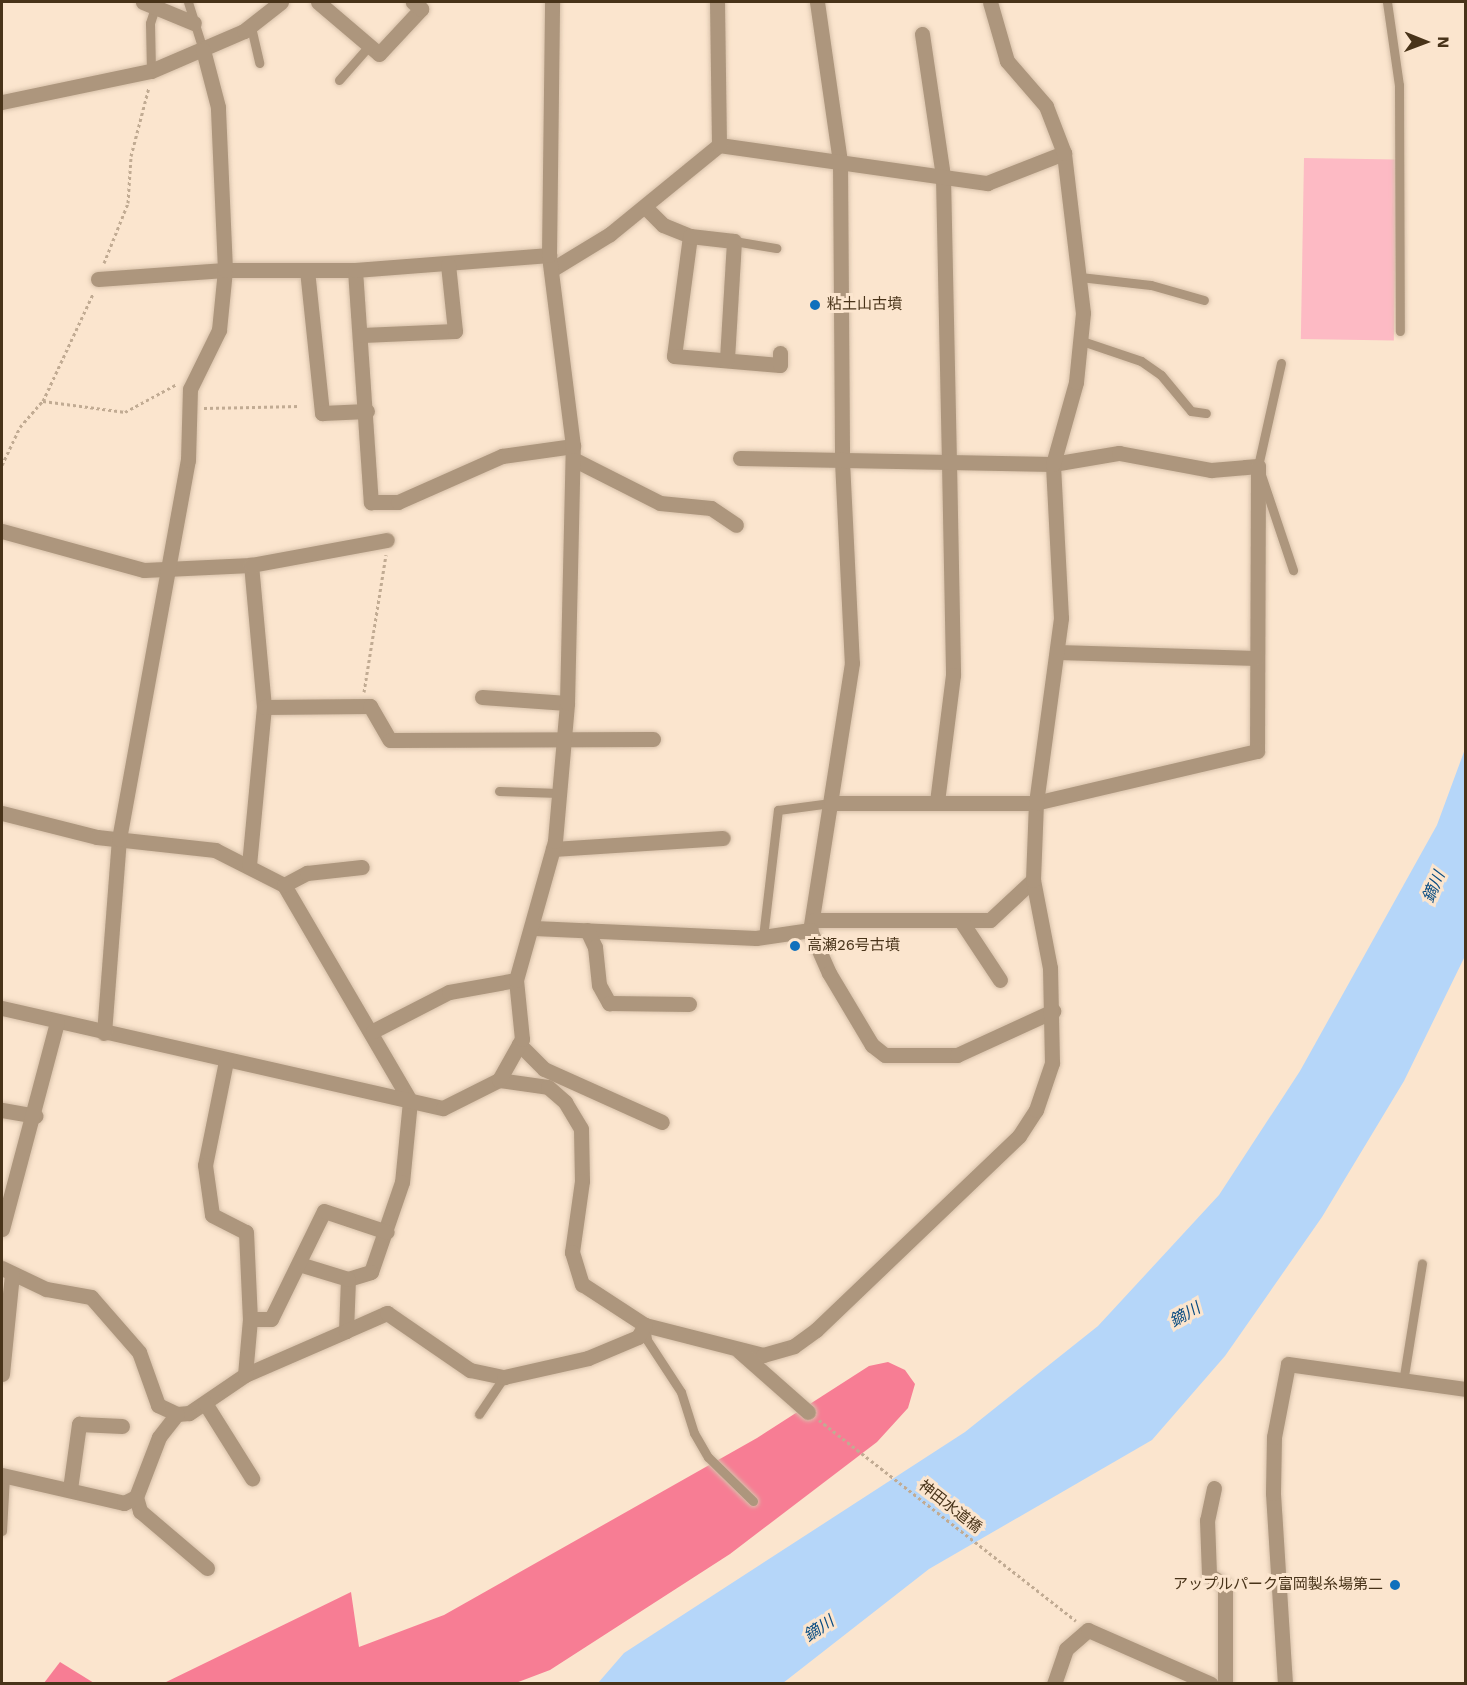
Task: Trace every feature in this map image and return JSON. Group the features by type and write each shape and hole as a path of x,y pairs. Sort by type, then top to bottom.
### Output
{"street":[{"path":"2,102 151,71 203,51 251,27 281,2"},
{"path":"318,2 379,54 421,9 413,2"},
{"path":"2,1008 104,1033 443,1108 499,1080 519,1044 516,980 534,928 553,849 567,703 573,452 550,262 552,2"},
{"path":"717,2 719,145"},
{"path":"817,2 840,162 842,461 852,663 812,925 829,973 872,1045 885,1055 957,1055 1053,1011"},
{"path":"499,1080 548,1087 565,1102 581,1129 582,1181 572,1252 582,1284 645,1325 739,1351 763,1355 794,1346 816,1330 1019,1136 1036,1110 1052,1063 1053,1011 1045,926 1033,880 1036,803 1061,618 1053,464 1082,341 1080,277 1064,153 1046,106 1007,61 990,2"},
{"path":"152,4 194,23"},
{"path":"922,34 943,177 950,462 952,675 937,802"},
{"path":"104,1033 119,839 188,460 190,409 194,382 219,330 225,270 218,107 203,51"},
{"path":"98,279 225,270 355,270 448,264 550,262 645,207 719,145 987,183 1064,153"},
{"path":"645,207 663,225 690,236 734,242 727,360"},
{"path":"690,236 674,356 780,365 780,353"},
{"path":"362,335 454,331 448,264"},
{"path":"307,270 322,413 367,411"},
{"path":"355,270 362,335 371,502 398,502 502,456 573,452 660,503 711,508 736,525"},
{"path":"740,458 1053,464 1119,453 1211,470 1258,466 1257,751 1036,803 831,803"},
{"path":"2,531 51,548 168,572 251,565 387,540"},
{"path":"249,865 264,707 251,565"},
{"path":"1057,652 1257,658"},
{"path":"482,697 567,703"},
{"path":"264,707 370,706 390,740 564,735 653,739"},
{"path":"2,813 119,839 177,842 249,865 284,885 373,1031 410,1101 402,1182 387,1232 371,1272 348,1279 299,1264"},
{"path":"553,849 723,838"},
{"path":"284,885 306,873 362,867"},
{"path":"534,928 763,937 812,925 963,924 990,920 1033,880"},
{"path":"963,924 1000,980"},
{"path":"587,930 595,947 599,985 609,1003 689,1004"},
{"path":"373,1031 449,992 516,980"},
{"path":"2,1229 35,1116 57,1022"},
{"path":"519,1044 544,1069 662,1122"},
{"path":"226,1060 205,1165 212,1215 246,1232 250,1319 245,1375"},
{"path":"2,1110 35,1116"},
{"path":"250,1319 271,1319 324,1211 387,1232"},
{"path":"2,1374 7,1271 46,1289 91,1297 139,1352 158,1405 177,1414"},
{"path":"346,1331 348,1279"},
{"path":"207,1568 140,1511 136,1497 159,1437 177,1414 204,1403 245,1375 387,1313 470,1370 504,1377 588,1358 638,1337 645,1325"},
{"path":"739,1351 808,1412"},
{"path":"1285,1683 1273,1493 1274,1437 1284,1375 1288,1364 1403,1382 1466,1389"},
{"path":"204,1403 252,1478"},
{"path":"70,1489 78,1424 122,1426"},
{"path":"3,1476 70,1489 108,1503 136,1497"},
{"path":"1214,1488 1207,1521 1209,1575 1225,1585 1225,1683"},
{"path":"1054,1683 1066,1649 1088,1630 1210,1683"}],"lane":[{"path":"188,2 203,51"},
{"path":"1387,2 1399,85 1400,331"},
{"path":"151,71 152,4"},
{"path":"251,27 259,63"},
{"path":"339,80 369,46"},
{"path":"734,242 776,248"},
{"path":"1080,277 1151,285 1204,300"},
{"path":"1082,341 1141,361 1161,375 1191,411 1206,413"},
{"path":"1281,363 1258,466 1293,570"},
{"path":"499,791 559,793"},
{"path":"763,937 778,810 831,803"},
{"path":"1403,1382 1422,1264"},
{"path":"645,1325 647,1340 681,1392 694,1433 708,1457 753,1500"},
{"path":"480,1414 504,1377"},
{"path":"2,1531 3,1476"}],"path":[{"path":"43,401 125,412 165,388 194,382"},
{"path":"190,409 299,406"},
{"path":"363,706 387,540"},
{"name":"神田水道橋","path":"808,1412 1078,1622"}],"shaded area":[{"path":"1304,158 1397,160 1394,341 1301,339"},
{"path":"888,1362 905,1370 915,1384 908,1408 877,1442 730,1554 550,1670 513,1684 162,1684 351,1592 359,1647 444,1615 757,1438 869,1366"},
{"path":"60,1662 94,1683 44,1683"}],"water":[{"name":"鏑川","path":"1465,749 1465,956 1404,1081 1322,1217 1225,1356 1152,1440 929,1569 783,1683 598,1683 624,1653 965,1432 1098,1326 1219,1195 1300,1071 1437,825"}],"place":[{"name":"粘土山古墳","path":"815,305"},
{"name":"高瀬26号古墳","path":"795,946"},
{"name":"アップルパーク富岡製糸場第二","path":"1395,1585"}]}
